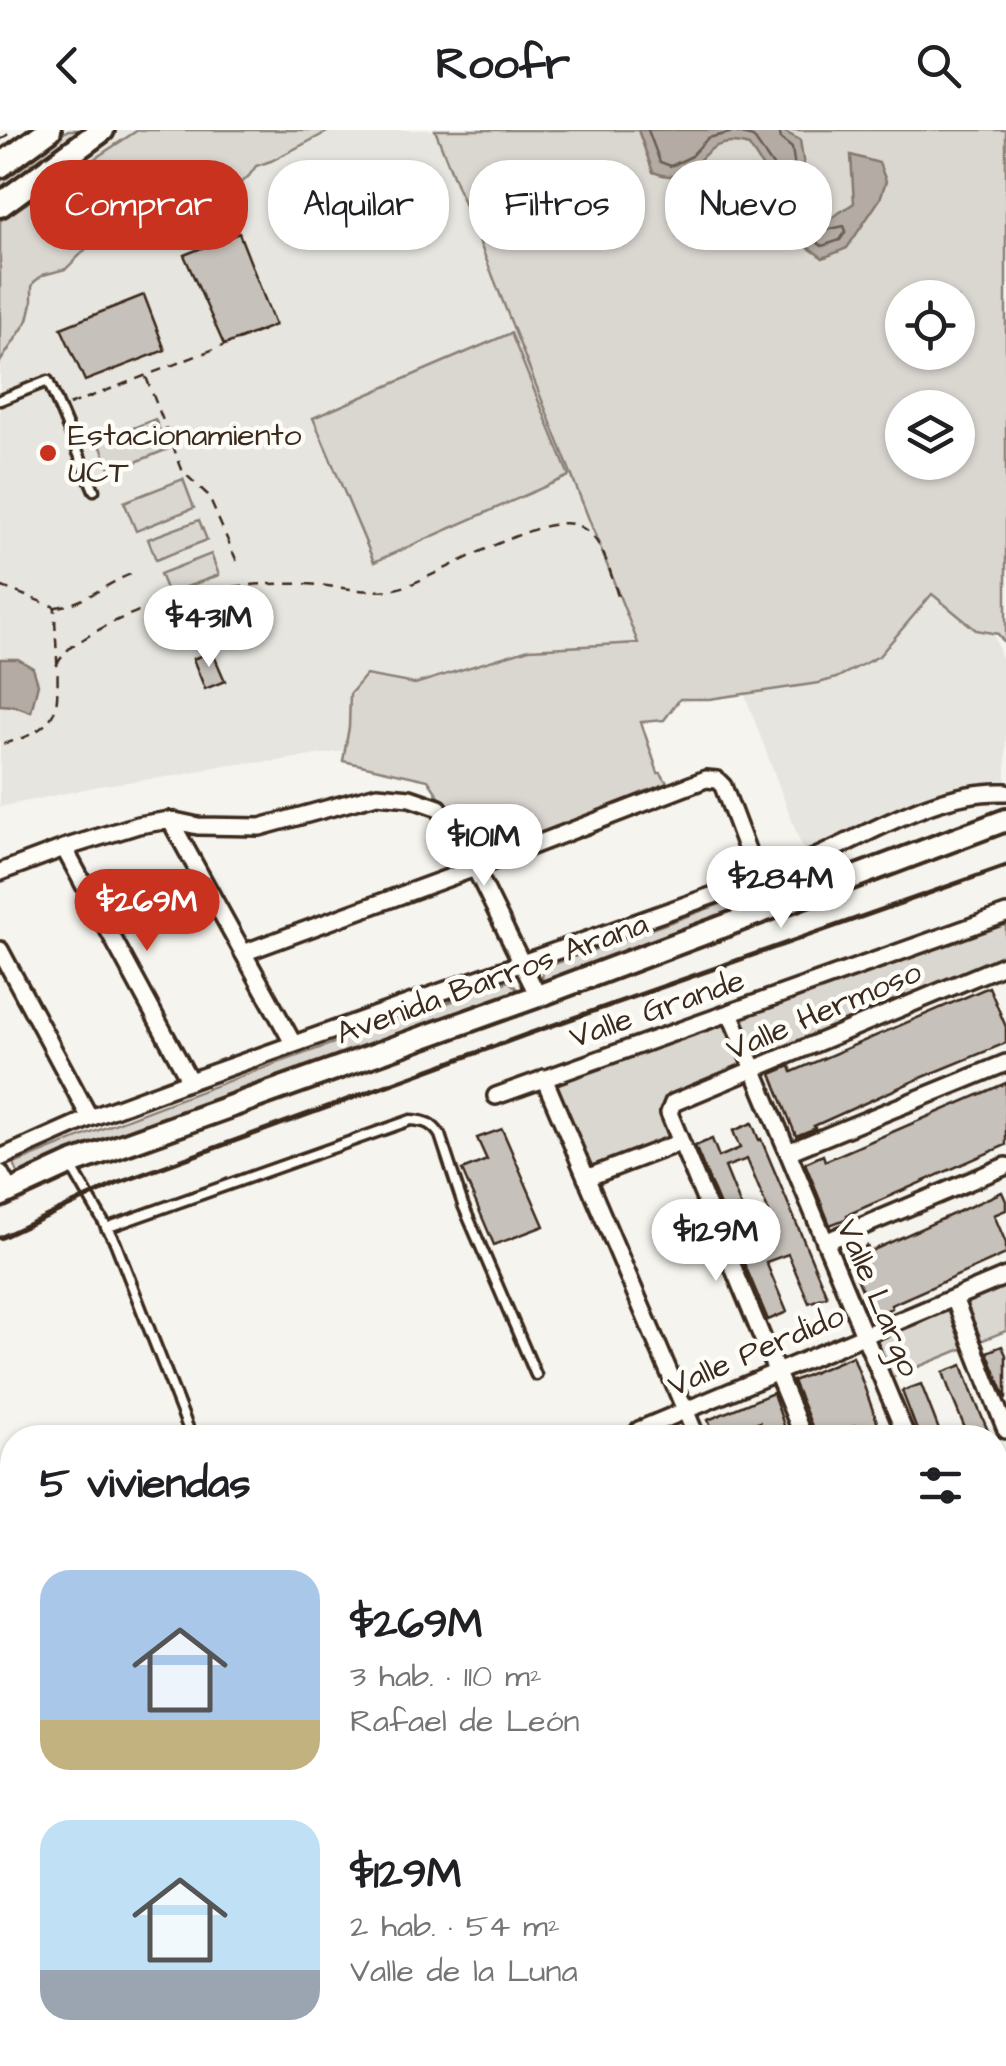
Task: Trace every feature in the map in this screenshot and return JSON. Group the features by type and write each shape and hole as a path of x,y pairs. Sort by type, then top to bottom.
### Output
{"main road":[{"path":"0,166 49,130"},
{"path":"0,205 102,130"},
{"name":"Avenida Barros Arana","path":"3,1186 538,996 1006,820"}],"street":[{"path":"243,953 706,779 723,786 758,879"},
{"name":"Avenida Barros Arana","path":"0,1158 90,1118 292,1043 821,857 935,804 975,792 1006,792"},
{"path":"0,872 138,825 170,820 198,826 260,828 377,795 410,798 439,808 475,868 538,996"},
{"path":"170,820 292,1043"},
{"path":"64,848 190,1081"},
{"name":"Valle Grande","path":"496,1096 1006,914"},
{"path":"0,950 90,1118"},
{"name":"Valle Hermoso","path":"681,1142 669,1113 673,1103 1006,964"},
{"name":"Valle Largo","path":"730,1013 901,1425"},
{"path":"788,1152 1006,1063"},
{"path":"544,1078 691,1425"},
{"path":"586,1178 681,1142 799,1425"},
{"path":"825,1242 1006,1166"},
{"name":"Valle Perdido","path":"650,1425 1006,1276"},
{"path":"954,1298 1004,1425"}],"lane":[{"path":"0,400 48,381 94,490"},
{"path":"106,1228 411,1120 423,1121 434,1125 440,1135 464,1205 536,1375"},
{"path":"70,1164 115,1242 187,1425"}],"path":[{"path":"0,140 14,130"},
{"path":"68,405 269,328"},
{"path":"146,375 183,472 208,494 238,564"},
{"path":"56,665 70,648 106,626 169,601 257,584 379,591 406,586 531,531 567,522 584,527 596,540 619,599"},
{"path":"0,586 54,607 78,603 131,574"},
{"path":"0,744 34,732 54,714 58,686 54,607"}],"shaded area":[{"path":"68,130 88,130 47,160 30,160 30,172 0,194 0,178"},
{"path":"117,130 443,130 469,195 469,250 491,250 647,642 364,748 219,766 0,807 0,218 30,195 30,250 248,250 248,160 77,160"},
{"path":"138,130 331,130 256,166 248,177 248,160 93,160"},
{"path":"435,130 1006,130 1006,645 998,634 976,630 932,594 879,656 836,678 709,699 680,699 664,720 641,722 658,773 667,783 480,858 428,780 343,761 350,694 366,675 415,684 529,649 638,643 482,250 645,250 645,160 469,160 469,216"},
{"path":"30,201 30,250 85,250 66,269 43,275 34,282 28,320 0,362 0,221"},
{"path":"511,333 569,476 374,562 313,418"},
{"path":"155,419 168,449 111,472 99,442"},
{"path":"183,479 194,508 136,531 124,502"},
{"path":"199,520 207,540 156,560 148,539"},
{"path":"965,540 1006,673 1006,783 987,782 925,797 804,853 736,671"},
{"path":"211,554 219,575 168,594 160,574"},
{"path":"802,879 807,889 542,981 543,968"},
{"path":"1006,918 1006,956 752,1067 732,1017"},
{"path":"509,981 518,990 116,1135 20,1179 14,1164 198,1092"},
{"path":"723,1020 743,1070 670,1100 660,1113 670,1141 584,1175 546,1083"},
{"path":"1006,1282 1006,1331 978,1342 961,1301"},
{"path":"951,1306 967,1347 886,1380 869,1340"}],"water":[{"path":"638,130 781,130 800,140 803,160 758,160 749,146 733,143 711,149 699,160 665,160 665,176 653,172"},
{"path":"851,155 879,163 886,181 880,199 847,248 823,258 812,250 832,250 832,217 854,203"},
{"path":"0,659 18,659 33,668 38,684 31,712 0,705"}],"building":[{"path":"196,250 246,250 275,325 224,345 184,255"},
{"path":"144,295 165,350 85,381 61,328"},
{"path":"212,651 225,681 205,689 193,659"},
{"path":"989,987 1006,1027 1006,1043 796,1136 771,1074 790,1066 792,1072"},
{"path":"1006,1083 1006,1145 830,1225 805,1163 823,1155 825,1161"},
{"path":"752,1123 827,1296 809,1303 788,1254 766,1262 787,1312 768,1320 695,1146 712,1139 719,1157 740,1148 733,1131","holes":["747,1159 775,1227 753,1236 725,1167"]},
{"path":"502,1129 544,1226 494,1245 462,1170 487,1160 477,1138"},
{"path":"1002,1192 1006,1210 994,1215 1006,1243 1006,1254 873,1316 847,1254 867,1246 869,1252"},
{"path":"1002,1346 1006,1355 1006,1399 987,1352"},
{"path":"853,1356 878,1425 812,1425 793,1381"},
{"path":"962,1365 985,1425 964,1425 943,1372"},
{"path":"921,1384 937,1425 915,1425 902,1391"},
{"path":"773,1393 784,1425 710,1425 708,1420"}],"railway":[{"path":"0,1238 116,1184 1006,866"}],"place":[{"name":"Estacionamiento UCT","path":"48,453"}]}
